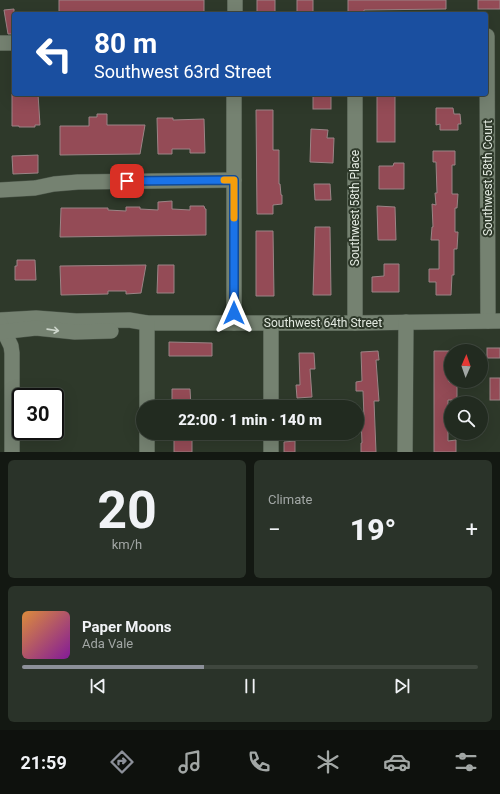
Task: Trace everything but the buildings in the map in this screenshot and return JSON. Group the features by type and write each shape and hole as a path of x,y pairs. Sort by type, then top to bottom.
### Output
{"street":[{"path":"235,0 235,12"},
{"name":"Southwest 58th Court","path":"491,36 494,321"},
{"path":"0,43 12,43"},
{"path":"234,96 234,323"},
{"name":"Southwest 58th Place","path":"355,96 355,323"},
{"path":"0,190 24,189 64,183 85,182 234,180"},
{"name":"Southwest 64th Street","path":"1,326 75,332 97,332 129,329 147,323 494,321"},
{"path":"405,452 406,322"},
{"path":"147,323 147,400"},
{"path":"271,400 272,323"},
{"path":"1,326 11,346 12,353 12,452"},
{"path":"147,440 147,452"},
{"path":"271,440 271,452"}],"slow traffic":[{"path":"224,180 234,180 234,218"}],"route":[{"path":"127,181 234,180 234,313"}]}
